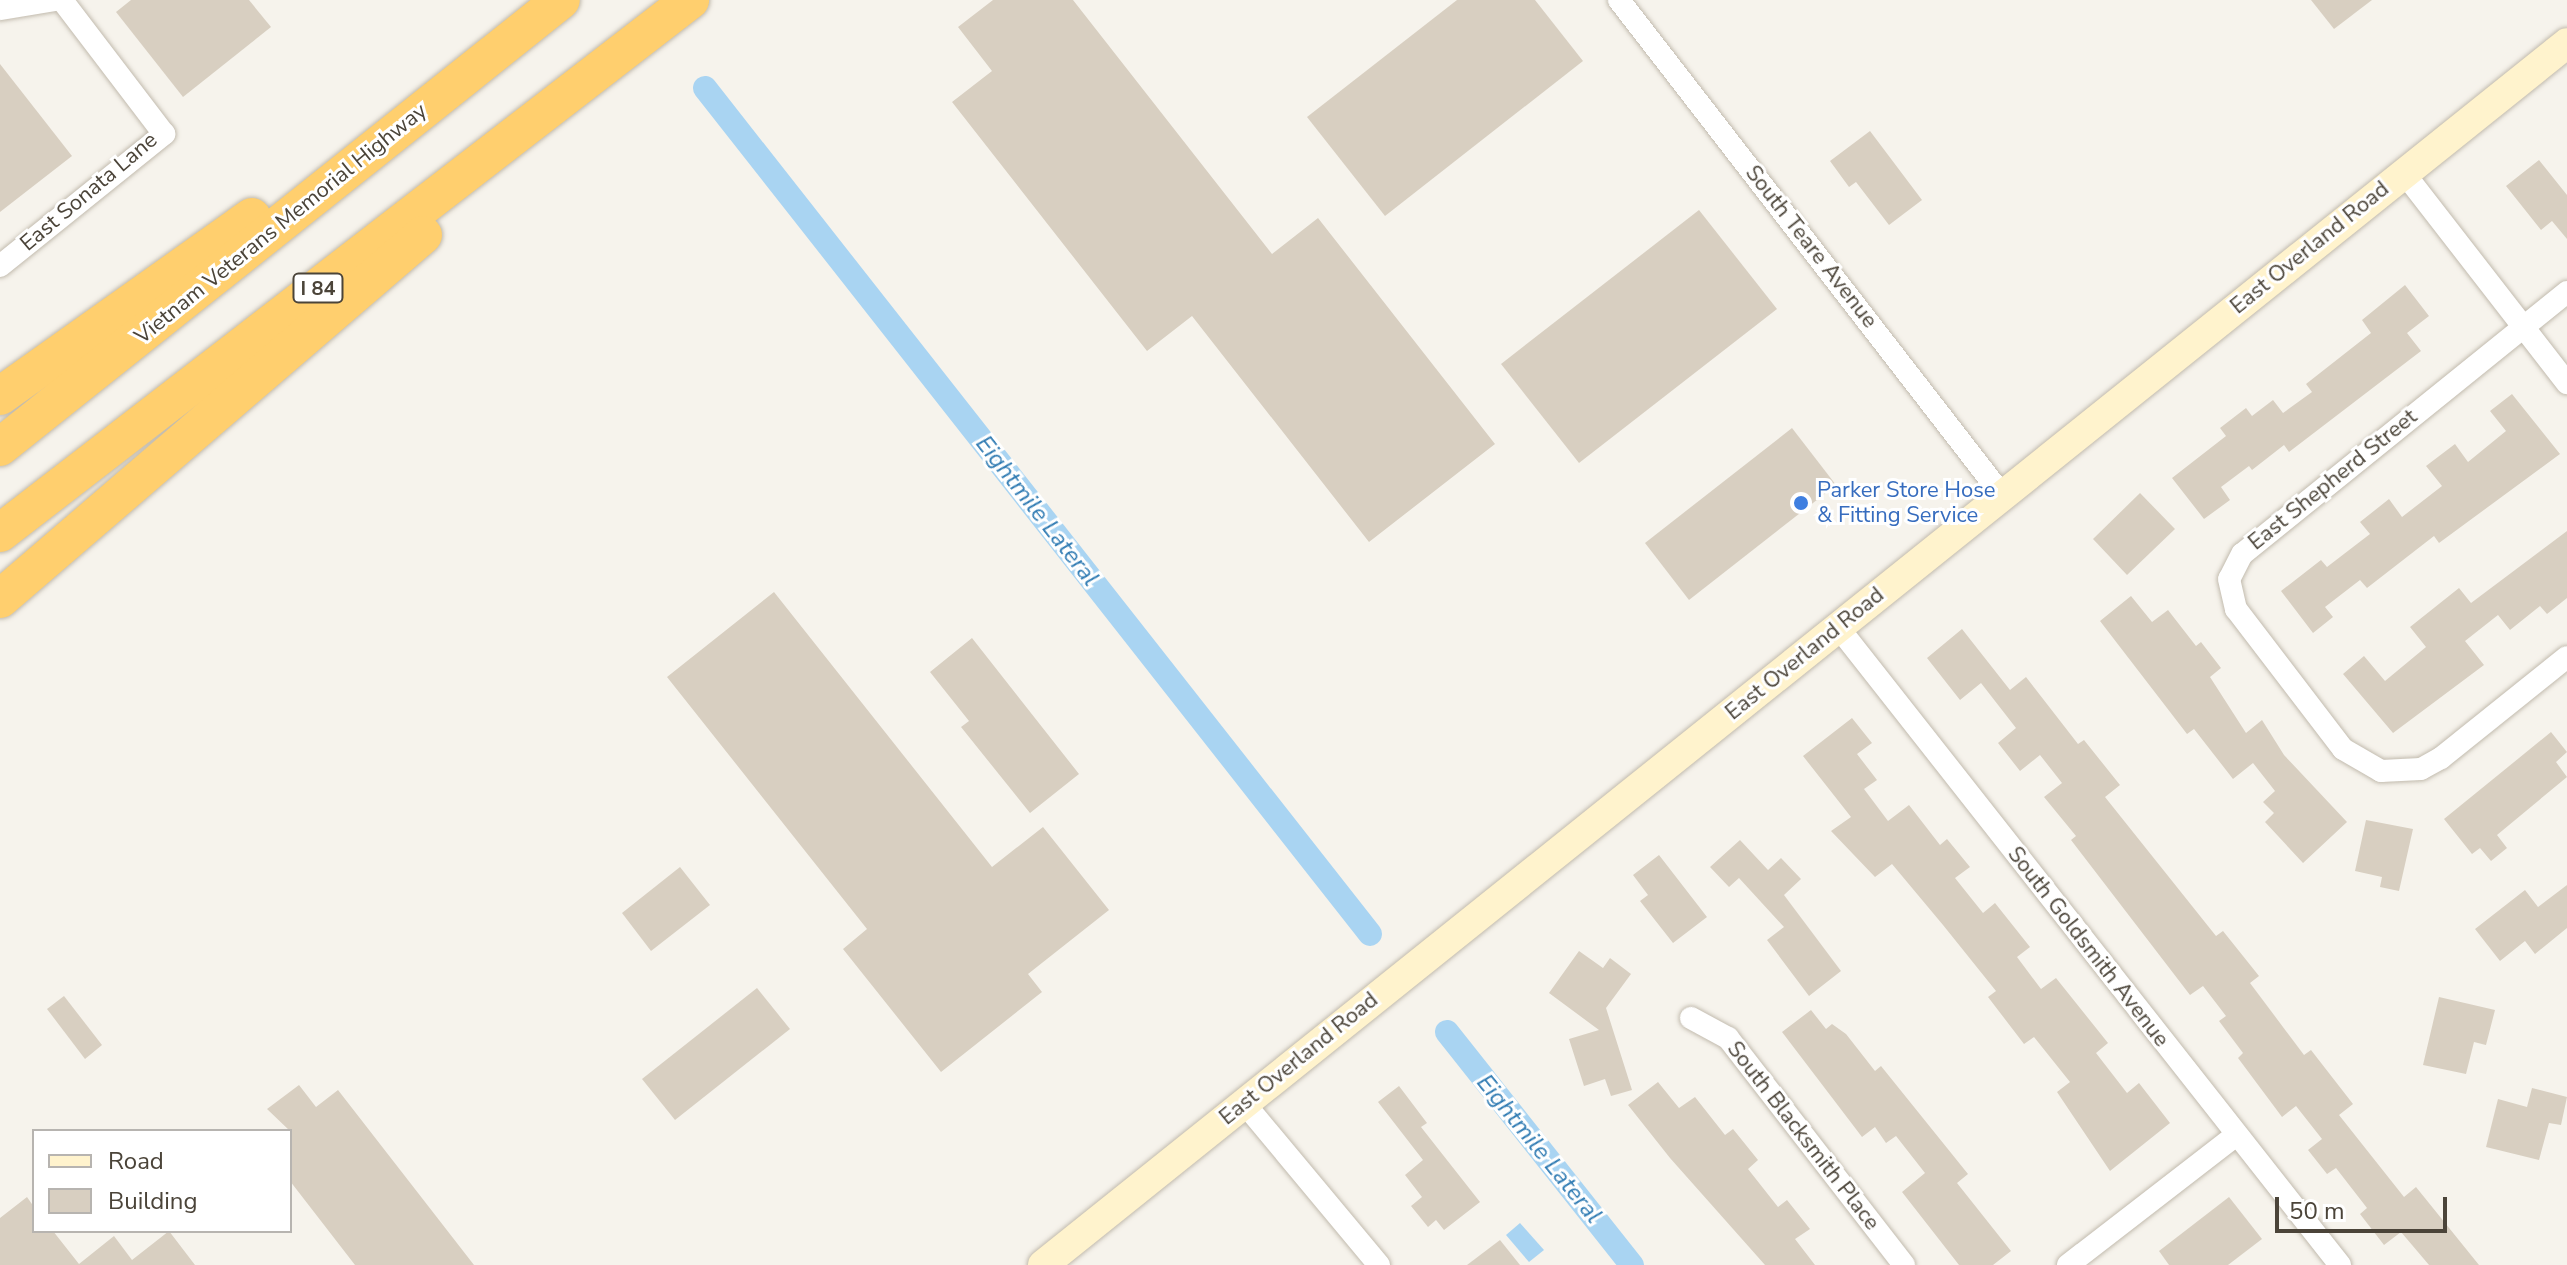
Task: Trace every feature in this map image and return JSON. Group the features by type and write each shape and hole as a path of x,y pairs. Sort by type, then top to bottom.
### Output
{"highway":[{"path":"0,396 560,0"},
{"name":"Vietnam Veterans Memorial Highway","path":"0,447 560,0"},
{"name":"I 84","path":"0,533 690,0"},
{"path":"0,599 312,336 636,43"}],"main road":[{"name":"East Overland Road","path":"1043,1265 2567,43"}],"street":[{"path":"0,9 55,0"},
{"name":"East Sonata Lane","path":"0,266 164,134 62,0"},
{"name":"South Teare Avenue","path":"1619,0 2002,495"},
{"path":"2404,173 2567,383"},
{"name":"East Shepherd Street","path":"2567,292 2253,544 2229,579 2236,609 2343,749 2381,771 2421,769 2441,758 2567,657"},
{"name":"South Goldsmith Avenue","path":"1838,627 2235,1136 2340,1265"},
{"name":"South Blacksmith Place","path":"1691,1018 1728,1038 1904,1265"},
{"path":"1244,1103 1379,1265"},
{"path":"2068,1265 2235,1136"}],"water":[{"path":"1520,1223 1544,1250 1529,1262 1506,1235"}],"building":[{"path":"131,0 249,0 271,27 183,97 116,12"},
{"path":"993,0 1073,0 1272,254 1318,218 1495,444 1369,542 1192,316 1147,351 952,102 992,71 958,27"},
{"path":"1457,0 1535,0 1583,61 1385,216 1307,117"},
{"path":"2311,0 2372,0 2334,29"},
{"path":"0,64 72,156 0,212"},
{"path":"1870,131 1922,200 1889,225 1856,182 1849,187 1830,161"},
{"path":"2539,160 2567,195 2567,239 2552,221 2541,230 2506,186"},
{"path":"1699,210 1777,309 1579,463 1501,364"},
{"path":"2405,285 2429,316 2407,333 2421,351 2289,452 2284,445 2252,470 2249,466 2221,487 2230,500 2204,519 2172,478 2226,436 2220,428 2246,408 2252,416 2273,400 2283,413 2312,392 2306,384 2371,333 2362,320"},
{"path":"2512,394 2560,454 2439,543 2434,536 2367,588 2360,580 2325,607 2333,617 2313,633 2281,591 2321,560 2327,567 2370,534 2360,522 2389,499 2402,517 2442,486 2426,466 2455,444 2468,462 2506,431 2490,411"},
{"path":"1792,428 1836,485 1689,600 1645,543"},
{"path":"2140,493 2175,529 2127,575 2093,539"},
{"path":"2567,531 2567,598 2547,614 2540,606 2510,630 2498,615 2465,641 2484,665 2393,733 2343,674 2364,656 2385,681 2426,647 2410,627 2459,588 2471,603"},
{"path":"774,592 992,867 1043,827 1109,910 1028,974 1042,992 941,1072 843,949 867,929 667,677"},
{"path":"2131,596 2152,622 2168,610 2196,646 2201,642 2221,668 2210,677 2246,733 2262,720 2284,755 2347,822 2303,863 2265,822 2274,813 2263,802 2275,791 2253,763 2233,779 2194,729 2187,734 2100,621"},
{"path":"1962,629 2010,690 2026,677 2078,744 2084,740 2120,785 2105,797 2216,936 2223,931 2259,976 2250,983 2304,1055 2311,1050 2353,1104 2339,1115 2404,1197 2416,1187 2479,1265 2429,1265 2401,1232 2384,1245 2360,1214 2367,1208 2336,1168 2327,1174 2308,1150 2322,1139 2296,1106 2282,1117 2238,1058 2243,1053 2219,1021 2226,1016 2203,986 2190,995 2071,840 2076,836 2044,797 2062,783 2040,755 2020,771 1998,743 2016,728 1981,683 1960,700 1927,658"},
{"path":"972,638 1079,774 1030,813 961,727 969,721 930,672"},
{"path":"1852,718 1872,743 1857,754 1877,780 1864,789 1888,821 1909,805 1940,845 1947,839 1970,867 1955,878 1983,913 1995,903 2030,947 2017,957 2041,989 2056,978 2108,1043 2096,1053 2127,1093 2139,1083 2170,1123 2110,1171 2057,1092 2070,1082 2034,1037 2024,1044 1988,997 1996,991 1943,925 1892,864 1875,877 1831,831 1851,817 1803,756"},
{"path":"2551,732 2567,752 2556,762 2567,777 2497,835 2507,848 2491,861 2480,848 2472,854 2444,819"},
{"path":"2366,820 2413,829 2399,891 2380,887 2382,877 2355,871"},
{"path":"1740,840 1768,870 1781,858 1801,879 1784,895 1841,971 1809,996 1767,940 1784,927 1739,878 1729,887 1710,867"},
{"path":"1659,855 1707,917 1673,943 1640,901 1648,895 1633,875"},
{"path":"680,867 710,905 651,951 622,913"},
{"path":"2567,885 2567,928 2535,954 2525,941 2500,961 2475,929 2525,890 2538,907"},
{"path":"1579,951 1603,968 1610,958 1631,974 1606,1008 1632,1090 1611,1096 1605,1079 1584,1086 1569,1039 1599,1030 1549,993"},
{"path":"757,988 790,1029 675,1120 642,1079"},
{"path":"64,996 102,1045 85,1059 47,1009"},
{"path":"2439,997 2495,1010 2486,1045 2474,1042 2466,1074 2423,1065"},
{"path":"1811,1010 1826,1029 1832,1024 1846,1034 1875,1071 1881,1066 1968,1174 1957,1183 2011,1251 1993,1265 1959,1265 1902,1192 1925,1173 1896,1136 1886,1143 1875,1127 1862,1137 1782,1032"},
{"path":"1658,1082 1679,1108 1695,1097 1725,1135 1733,1129 1758,1160 1748,1169 1778,1207 1787,1200 1810,1229 1795,1239 1815,1265 1765,1265 1670,1158 1628,1105"},
{"path":"299,1085 316,1107 338,1090 474,1265 355,1265 292,1184 292,1129 288,1129 267,1109"},
{"path":"1399,1086 1427,1123 1421,1127 1480,1202 1444,1230 1436,1220 1428,1227 1411,1206 1422,1197 1405,1175 1423,1160 1378,1102"},
{"path":"2532,1088 2567,1097 2561,1125 2549,1123 2539,1160 2486,1147 2498,1099 2527,1107"},
{"path":"27,1197 32,1204 32,1233 55,1233 79,1264 114,1236 132,1260 171,1233 195,1265 0,1265 0,1218"},
{"path":"2229,1197 2262,1239 2228,1265 2169,1265 2159,1251"},
{"path":"1500,1240 1520,1265 1467,1265"}],"waterway":[{"name":"Eightmile Lateral","path":"705,88 1370,934"},
{"name":"Eightmile Lateral","path":"1447,1032 1632,1265"}],"place":[{"name":"Parker Store Hose & Fitting Service","path":"1801,503"}]}
